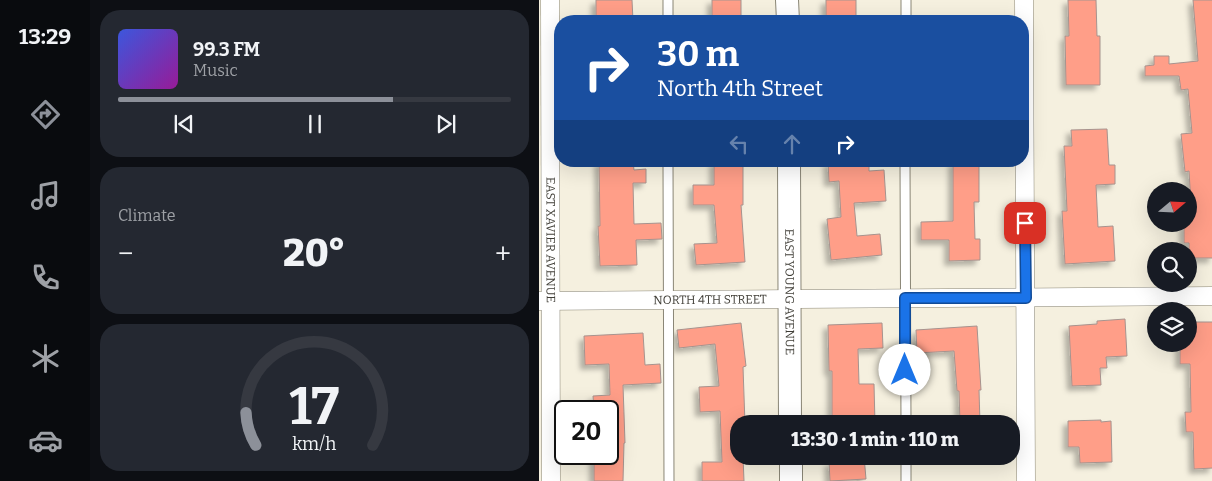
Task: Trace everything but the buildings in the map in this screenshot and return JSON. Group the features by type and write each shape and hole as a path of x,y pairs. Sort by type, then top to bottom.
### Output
{"street":[{"name":"EAST XAVIER AVENUE","path":"550,0 545,300 551,481"},
{"path":"787,0 788,15"},
{"path":"1025,0 1025,15"},
{"name":"EAST YOUNG AVENUE","path":"789,167 791,415"},
{"path":"1026,167 1026,481"},
{"name":"NORTH 4TH STREET","path":"545,300 1212,296"},
{"path":"791,465 791,481"}],"lane":[{"path":"668,0 668,15"},
{"path":"906,0 906,15"},
{"path":"668,167 669,481"},
{"path":"905,167 906,415"},
{"path":"906,465 906,481"}],"route":[{"path":"905,370 905,298 1026,298 1025,223"}]}
